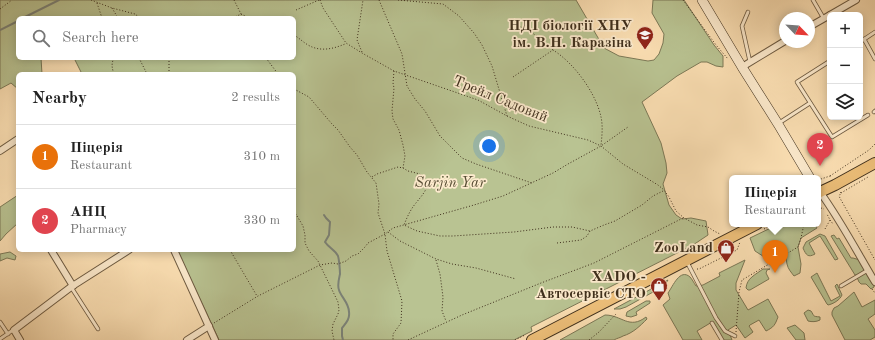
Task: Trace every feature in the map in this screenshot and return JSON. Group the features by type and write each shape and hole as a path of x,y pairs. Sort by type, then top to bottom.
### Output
{"main road":[{"path":"821,191 875,163"},
{"path":"532,340 752,227"}],"street":[{"path":"702,0 746,64 778,124 808,175"},
{"path":"835,12 856,0"},
{"path":"815,24 827,17"},
{"path":"746,64 779,45"},
{"path":"0,151 16,140"},
{"path":"821,195 834,212 875,282"},
{"path":"52,252 72,286"},
{"path":"20,340 14,330 72,286 126,252"},
{"path":"175,252 215,340"},
{"path":"187,340 209,326"}],"lane":[{"path":"813,0 824,19"},
{"path":"746,64 742,26 748,12"},
{"path":"875,32 864,39 875,59"},
{"path":"827,63 796,82 832,137 868,115"},
{"path":"778,124 810,103"},
{"path":"686,261 716,318 725,331 735,336"},
{"path":"841,286 868,270"},
{"path":"72,286 98,329"},
{"path":"0,322 8,334"},
{"path":"712,323 722,340"},
{"path":"0,339 14,330"}],"path":[{"path":"0,9 12,0"},
{"path":"91,0 96,3 138,16"},
{"path":"234,0 241,14 245,16"},
{"path":"296,10 319,0"},
{"name":"Трейл Садовий","path":"319,0 346,44 394,71 478,100 529,126 588,140 601,146 623,164 664,190 676,211 684,218 697,225 708,227 720,234"},
{"path":"362,53 357,40 363,0"},
{"path":"379,0 402,54 407,86 425,111 440,136 462,158 533,183"},
{"path":"398,0 443,4 459,16 482,45 492,66 507,116"},
{"path":"683,0 731,63"},
{"path":"96,3 101,16"},
{"path":"112,8 117,16"},
{"path":"237,16 241,14"},
{"path":"515,24 529,30 545,41 553,50 569,62 585,82 596,102 601,117 601,146"},
{"path":"296,36 308,45 325,50 346,44"},
{"path":"513,77 553,50"},
{"path":"113,60 112,68 113,72"},
{"path":"140,60 146,72"},
{"path":"169,60 169,72"},
{"path":"268,60 276,72"},
{"path":"394,71 392,106 393,119 399,130 403,145 405,156 403,168"},
{"path":"296,90 309,97 338,130 376,183 379,204 378,213 385,234 386,247 396,284 402,301 401,323 393,334 393,340"},
{"path":"209,326 258,296 320,265 332,263 340,264 358,254 368,243 393,228 504,196 533,183 601,146 628,127"},
{"path":"830,176 869,150 875,144"},
{"path":"371,177 398,167 420,174 428,182"},
{"path":"841,193 869,177"},
{"path":"428,182 439,179 451,183"},
{"path":"404,225 410,211 428,186 428,182"},
{"path":"557,243 581,240 587,236 590,231 615,221 664,190"},
{"path":"841,200 875,260"},
{"path":"296,214 303,226 305,243 309,251 318,261 338,302 339,310 333,324 332,331 334,340"},
{"path":"408,340 462,315 594,263 684,218"},
{"path":"830,220 836,228"},
{"path":"404,225 417,231 446,236 508,232 553,227 572,227 590,231"},
{"path":"735,336 737,330 739,292 742,280 798,247 803,227"},
{"path":"388,232 400,241 436,259 516,279"},
{"path":"695,268 699,269 737,250 740,242"},
{"path":"871,253 875,250"},
{"path":"231,252 258,296"},
{"path":"436,259 440,274 443,297 442,311 447,322"},
{"path":"589,340 616,314"}],"green space":[{"name":"Sarjin Yar","path":"0,0 576,0 604,48 619,56 648,61 654,60 659,54 663,43 664,34 652,13 653,0 684,0 723,56 723,67 707,62 701,62 677,76 642,102 661,143 667,173 663,184 669,205 676,215 682,219 691,218 706,221 708,235 693,245 531,327 532,331 514,340 219,340 178,252 296,252 296,72 81,72 75,60 296,60 296,16 16,16 16,60 41,60 42,72 16,72 16,87 11,83 0,89"},
{"path":"16,196 16,225 0,241 0,207"},
{"path":"773,227 817,228 801,238 798,247 801,264 800,273 794,276 788,267 785,253 766,258 755,251 750,238"},
{"path":"820,234 825,236 838,259 835,260 820,236 809,243 815,254 809,256 806,254 803,248 806,242"},
{"path":"834,235 837,239 839,238 851,258 860,260 874,283 874,287 871,289 866,284 861,284 859,282 831,236"},
{"path":"10,252 16,256 15,260 7,258 0,261 0,254"},
{"path":"745,260 736,283 736,290 748,310 768,299 778,317 774,326 766,331 759,320 749,326 753,332 745,338 736,325 728,330 732,340 722,340 712,322 697,331 702,340 683,340 663,305 670,299 668,293 677,279 680,276 686,275 691,278 696,286 703,285 720,276 719,273"},
{"path":"763,269 770,269 767,270 766,273 769,279 748,290 746,288 750,279"},
{"path":"817,273 831,301 840,296 835,286 837,284 842,295 840,299 836,302 827,304 811,277"},
{"path":"668,280 664,286 626,307 614,309"},
{"path":"854,292 862,307 875,300 875,314 868,319 875,330 875,337 870,340 845,340 832,315 834,308"},
{"path":"646,301 650,301 650,303 636,312 637,315 631,317 626,316 627,312"},
{"path":"808,310 811,311 814,316 820,317 820,320 814,322 808,321 804,313"},
{"path":"605,315 630,322 640,321 646,317 647,319 639,327 627,335 614,340 560,340"},
{"path":"795,325 804,333 805,340 796,340 787,328"}],"waterway":[{"path":"27,16 59,0"},
{"path":"0,30 16,22"},
{"path":"324,215 330,222 329,235 325,242 338,256 340,274 338,288 349,309 348,319 342,328 343,340"}],"place":[{"name":"НДІ біології ХНУ ім. В.Н. Каразіна","path":"645,50"},
{"name":"АНЦ","path":"820,166"},
{"name":"ZooLand","path":"726,263"},
{"name":"Піцерія","path":"775,273"},
{"name":"XADO - Автосервіс СТО","path":"659,301"}]}
